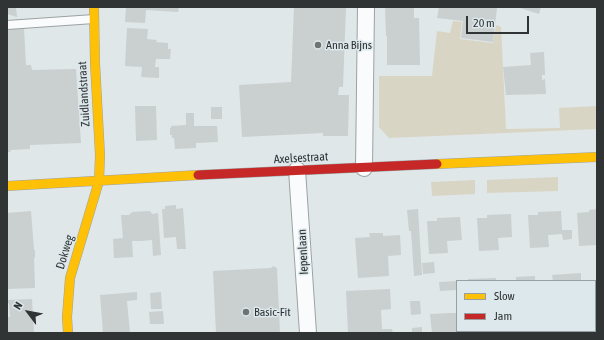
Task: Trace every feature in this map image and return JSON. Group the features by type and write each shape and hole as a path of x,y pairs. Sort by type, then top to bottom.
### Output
{"street":[{"name":"Zuidlandstraat","path":"94,7 94,63 100,155 99,180"},
{"path":"364,168 366,7"},
{"name":"Axelsestraat","path":"7,186 99,180 146,179 297,170 597,156"},
{"name":"Iepenlaan","path":"297,170 308,333"},
{"name":"Dokweg","path":"68,333 67,317 70,278 99,180"}],"lane":[{"path":"7,24 94,20"}],"shaded area":[{"path":"453,21 462,22 460,39 493,43 496,25 501,27 506,129 560,128 559,108 597,106 597,129 389,138 379,127 379,76 432,76 437,31 450,33"},
{"path":"558,177 558,191 487,193 487,180"},
{"path":"475,180 475,194 432,196 431,182"}],"building":[{"path":"7,7 16,7 17,17 7,14"},
{"path":"126,7 179,7 178,12 146,10 145,23 125,22"},
{"name":"Anna Bijns","path":"294,7 346,7 343,87 339,87 338,95 349,95 348,136 323,136 323,133 242,137 239,85 291,82"},
{"path":"385,7 414,7 414,18 419,18 420,65 387,65"},
{"path":"439,7 497,8 493,42 461,38 463,21 437,18"},
{"path":"517,7 541,7 539,14"},
{"path":"24,28 26,65 31,65 32,70 76,69 81,143 30,145 30,149 11,150 10,152 7,152 7,29"},
{"path":"127,28 148,29 147,39 157,40 156,42 168,43 168,49 171,49 170,59 156,59 155,67 159,67 159,78 141,77 142,67 125,66"},
{"path":"544,52 545,75 542,75 542,80 545,79 546,94 506,95 503,67 531,65 530,53"},
{"path":"135,106 156,106 157,140 136,141"},
{"path":"211,107 222,107 222,119 211,119"},
{"path":"186,113 194,113 194,126 217,126 218,142 196,143 196,148 175,149 174,138 170,135 170,128 171,126 186,125"},
{"path":"176,205 176,209 183,208 186,249 177,249 176,237 164,238 162,209 165,209 165,206"},
{"path":"418,209 422,275 414,276 411,231 409,231 407,210"},
{"path":"597,209 597,245 579,246 577,213 589,212 589,210"},
{"path":"31,211 35,250 35,288 7,289 7,213"},
{"path":"150,211 152,214 158,213 161,255 153,256 152,240 132,241 133,257 114,258 113,239 123,238 121,215 129,215 132,212"},
{"path":"561,211 562,230 572,230 572,239 563,240 562,234 548,235 549,247 530,248 528,215 538,215 538,212"},
{"path":"511,214 512,237 498,238 499,250 479,251 477,218 487,218 487,215"},
{"path":"460,217 462,240 447,241 448,253 429,254 427,221 437,221 437,218"},
{"path":"369,233 383,233 383,236 400,235 401,255 388,256 389,276 358,278 355,238 370,237"},
{"path":"434,262 435,273 423,274 422,263"},
{"path":"273,266 277,268 280,333 216,333 213,271 271,268"},
{"path":"581,273 581,280 553,280 552,275"},
{"path":"535,276 535,280 516,280 516,277"},
{"path":"496,278 496,280 468,280"},
{"path":"456,281 456,290 440,291 439,282"},
{"path":"390,289 391,309 381,310 382,329 392,329 393,333 348,333 346,291"},
{"path":"137,292 137,300 127,301 130,333 103,333 100,295"},
{"path":"161,292 162,309 151,309 150,293"},
{"path":"32,299 34,333 7,333 8,317 10,317 9,303 7,304 7,300"},
{"path":"410,301 420,301 421,314 411,315"},
{"path":"596,304 597,304 596,328"},
{"path":"163,311 164,324 150,324 149,312"},
{"path":"456,313 456,332 515,332 432,333 430,314"},
{"path":"422,327 422,333 412,333 412,328"}],"traffic: slow":[{"path":"68,333 67,317 70,278 99,181 100,155 95,63 94,7"},
{"path":"437,164 597,157"},
{"path":"7,186 198,175"}],"traffic: jam":[{"path":"198,175 437,164"}],"place":[{"name":"Anna Bijns","path":"318,45"},
{"name":"Basic-Fit","path":"246,312"}]}
